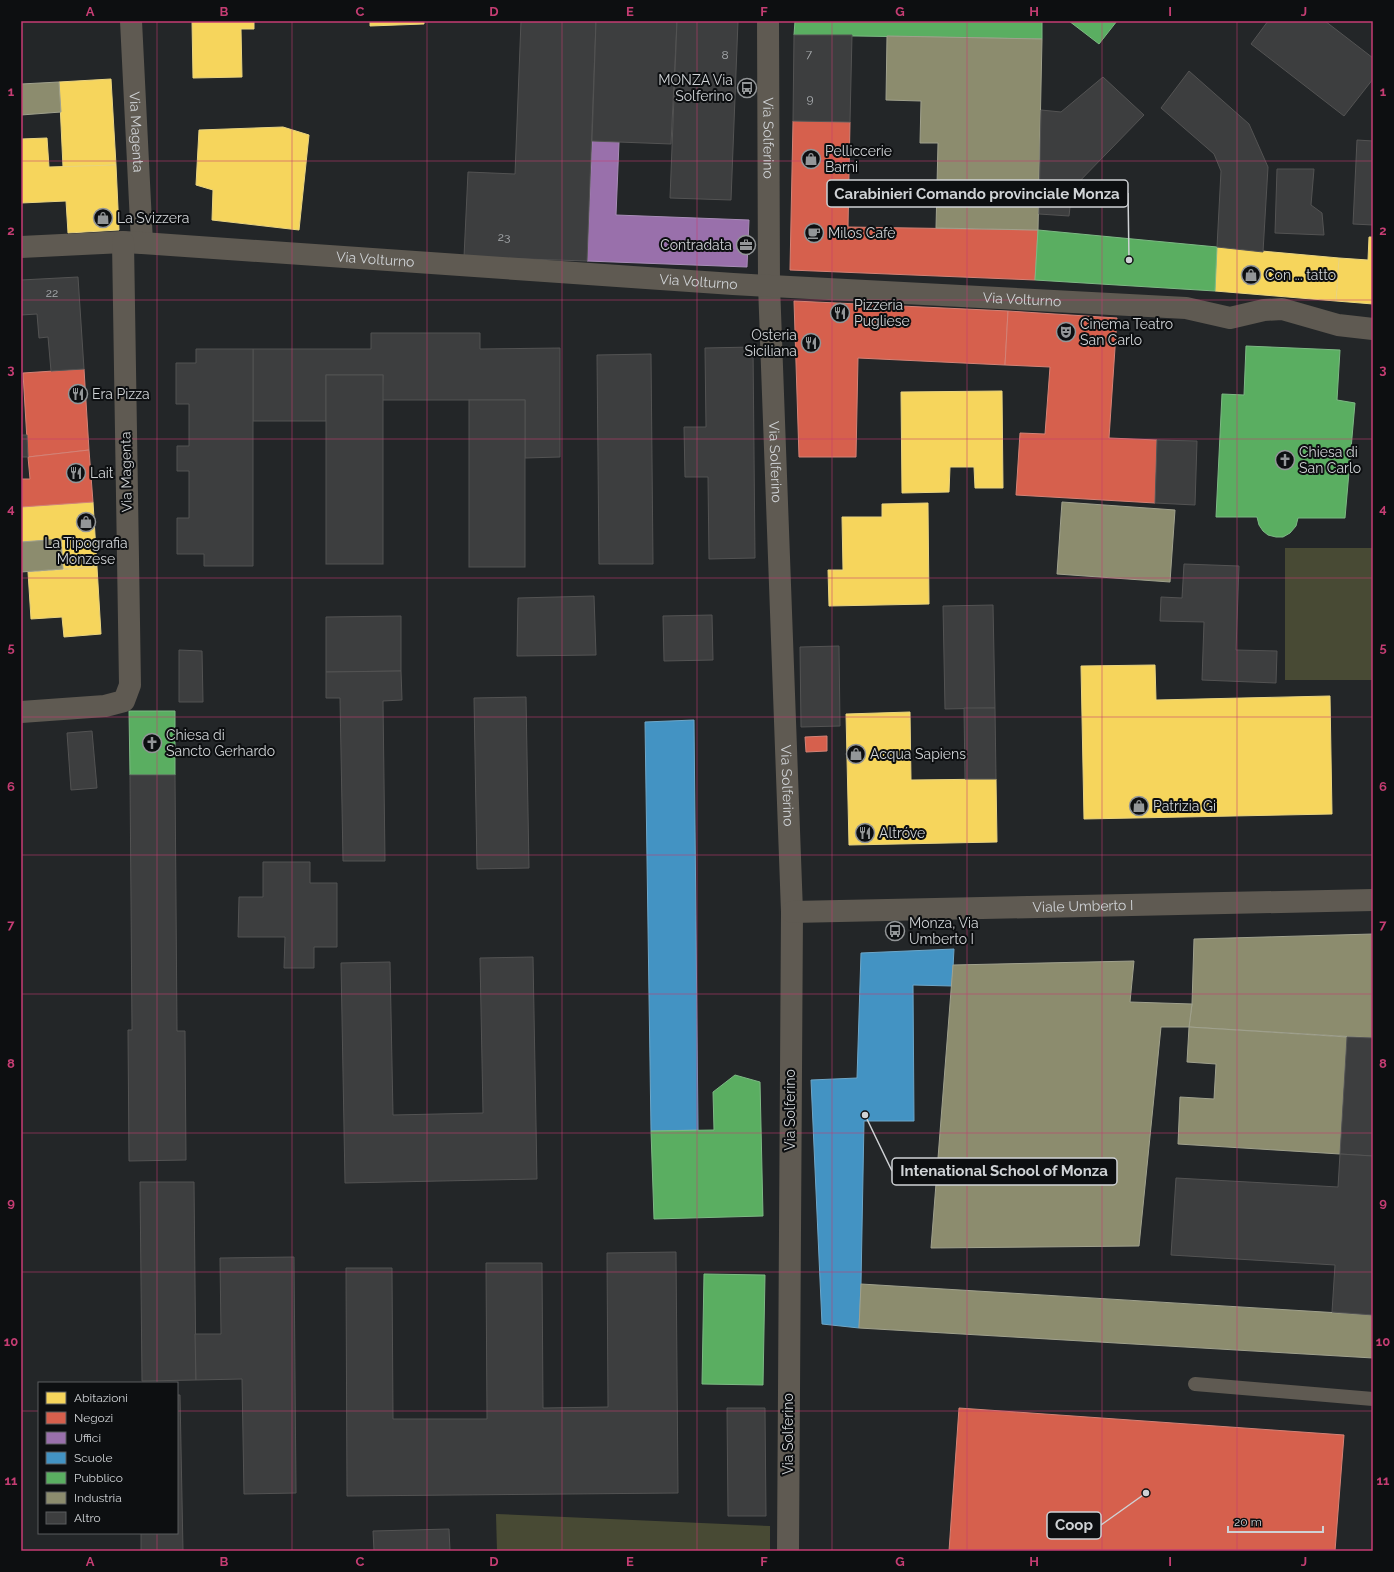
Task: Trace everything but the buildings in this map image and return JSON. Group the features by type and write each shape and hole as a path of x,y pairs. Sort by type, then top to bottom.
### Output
{"street":[{"name":"Via Magenta","path":"21,712 105,706 124,700 130,685 133,242 131,21"},
{"name":"Via Solferino","path":"768,21 769,285 792,912 788,1551"},
{"name":"Via Volturno","path":"21,247 133,242 769,285 1186,308 1230,318 1264,310 1282,310 1338,325 1373,329"},
{"name":"Viale Umberto I","path":"792,912 1373,900"}],"lane":[{"path":"1195,1384 1373,1399"}],"green space":[{"path":"1285,548 1373,548 1373,680 1285,680"},
{"path":"496,1514 770,1526 770,1551 497,1551"}],"place":[{"name":"MONZA Via Solferino","path":"747,88"},
{"name":"Pelliccerie Barni","path":"811,159"},
{"name":"La Svizzera","path":"103,218"},
{"name":"Milos Cafè","path":"814,233"},
{"name":"Contradata","path":"746,245"},
{"name":"Carabinieri Comando provinciale Monza","path":"1129,260"},
{"name":"Con ... tatto","path":"1251,275"},
{"name":"Pizzeria Pugliese","path":"840,313"},
{"name":"Cinema Teatro San Carlo","path":"1066,332"},
{"name":"Osteria Siciliana","path":"811,343"},
{"name":"Era Pizza","path":"78,394"},
{"name":"Chiesa di San Carlo","path":"1285,460"},
{"name":"Lait","path":"76,473"},
{"name":"La Tipografia Monzese","path":"86,522"},
{"name":"Chiesa di Sancto Gerhardo","path":"152,743"},
{"name":"Acqua Sapiens","path":"856,754"},
{"name":"Patrizia Gi","path":"1139,806"},
{"name":"Altróve","path":"865,833"},
{"name":"Monza, Via Umberto I","path":"895,931"},
{"name":"Intenational School of Monza","path":"865,1115"},
{"name":"Coop","path":"1146,1493"}]}
